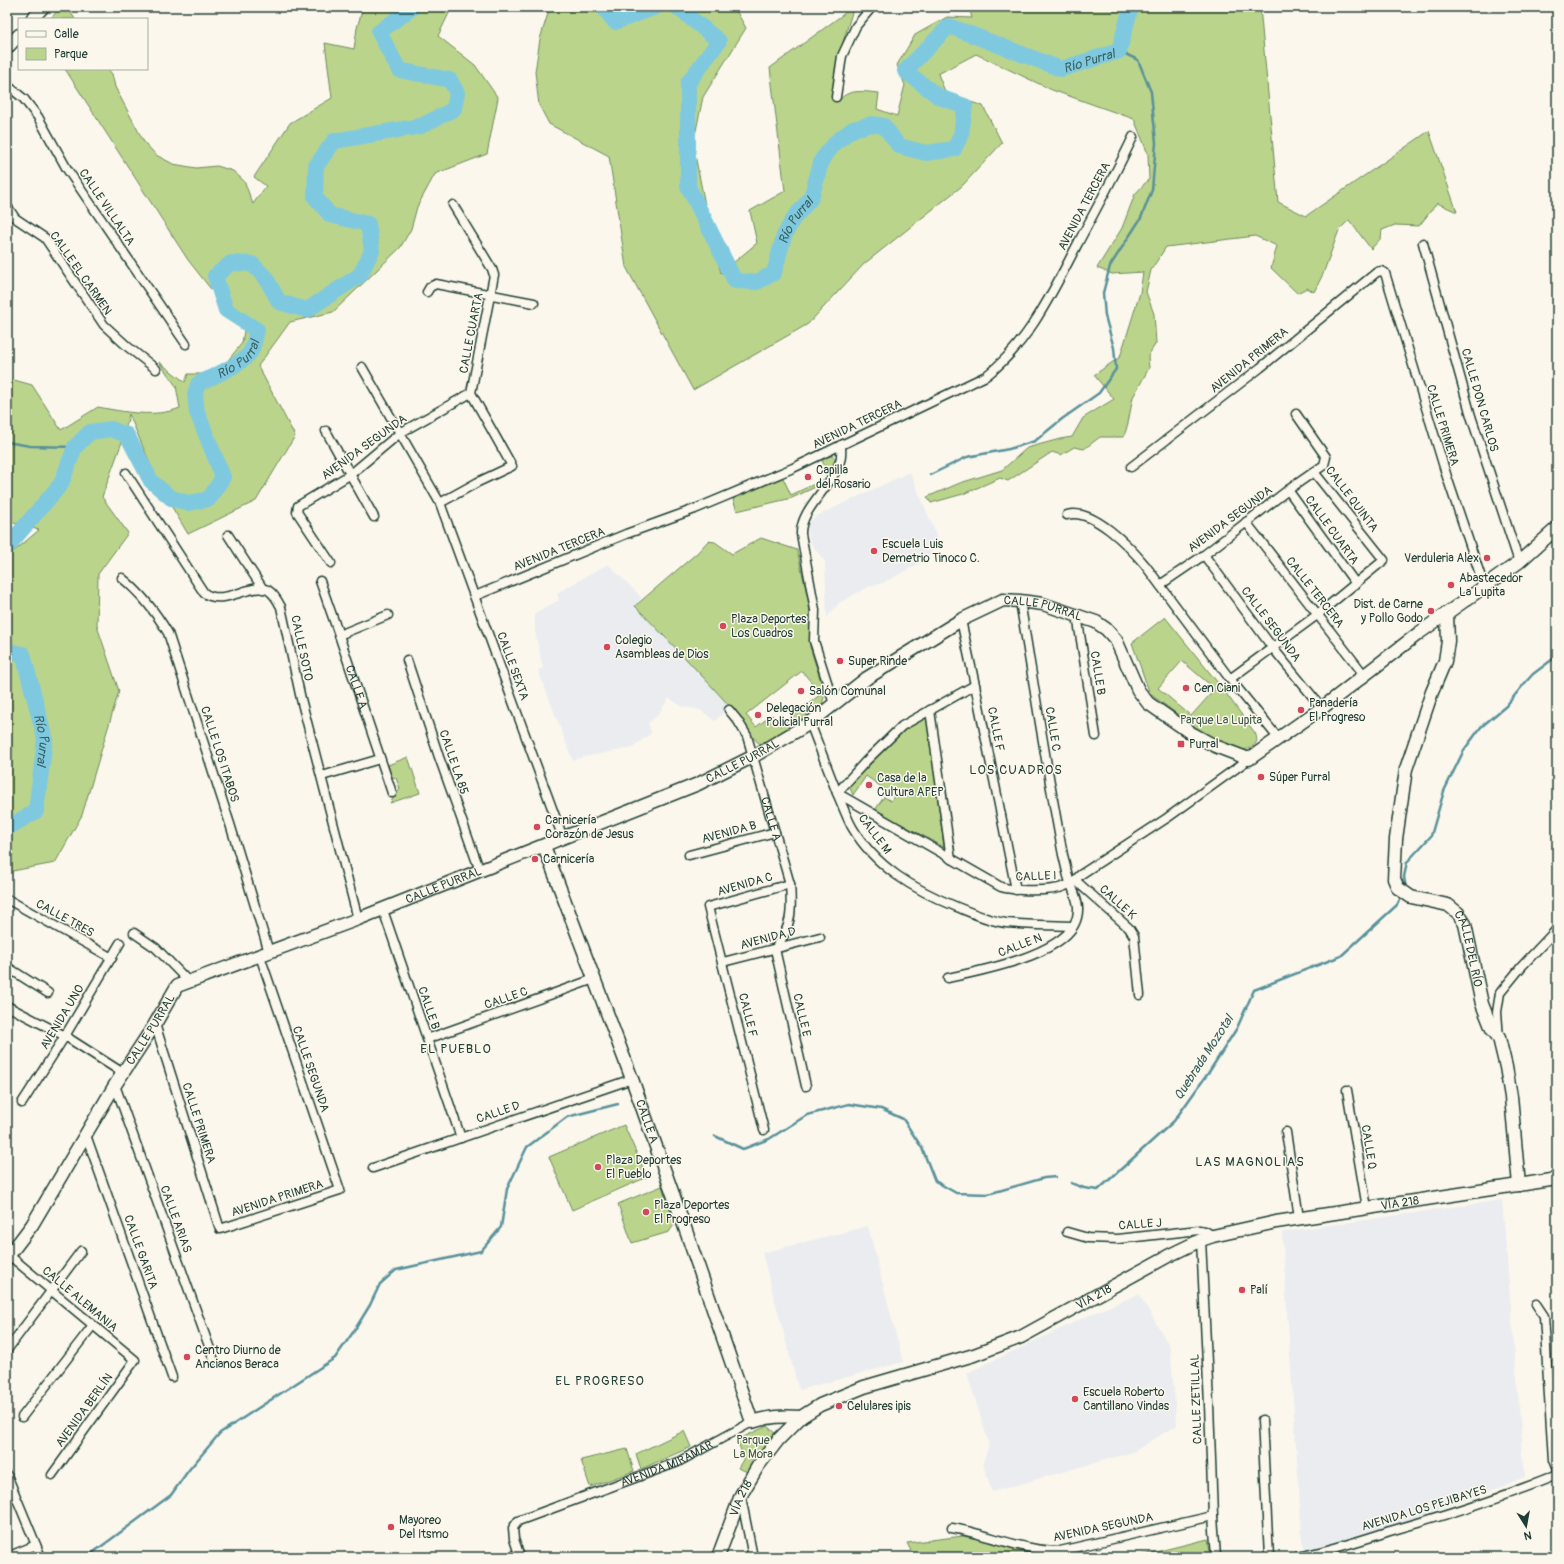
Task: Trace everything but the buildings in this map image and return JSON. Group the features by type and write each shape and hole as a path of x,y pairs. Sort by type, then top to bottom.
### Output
{"street":[{"path":"33,18 43,7"},
{"path":"836,97 842,56 856,26 872,7"},
{"path":"7,48 18,35"},
{"name":"CALLE VILLALTA","path":"7,85 24,100 38,118 67,169 186,344"},
{"name":"AVENIDA TERCERA","path":"475,596 626,534 745,489 976,381 997,367 1008,357 1032,325 1058,282 1133,137"},
{"name":"CALLE CUARTA","path":"453,205 493,272 491,294 471,393"},
{"name":"CALLE EL CARMEN","path":"7,206 15,218 45,238 104,325 128,347 156,369"},
{"name":"CALLE DON CARLOS","path":"1423,243 1471,416 1518,562"},
{"name":"AVENIDA PRIMERA","path":"1131,467 1260,368 1377,272 1381,271"},
{"name":"CALLE PRIMERA","path":"1381,271 1385,273 1442,463 1484,586"},
{"path":"427,292 430,287 436,284 534,303"},
{"path":"362,367 440,503 478,482 512,466 471,393"},
{"name":"AVENIDA SEGUNDA","path":"331,564 297,512 298,506 351,474 400,433 471,393"},
{"name":"CALLE QUINTA","path":"1296,414 1326,457 1324,465 1314,472 1384,560 1356,584"},
{"path":"326,431 374,517"},
{"path":"834,704 814,641 815,610 800,525 836,471 841,459 841,445"},
{"name":"AVENIDA SEGUNDA","path":"1160,585 1204,555 1288,490 1314,472"},
{"path":"126,473 204,593 214,598 263,589"},
{"name":"CALLE CUARTA","path":"1288,490 1356,584"},
{"name":"CALLE SEXTA","path":"440,503 563,838"},
{"path":"1067,515 1080,514 1085,516 1113,533 1134,552 1230,679 1279,738"},
{"name":"CALLE TERCERA","path":"1246,522 1317,616 1365,676"},
{"path":"1249,759 1322,708 1419,633 1518,562 1557,528"},
{"name":"CALLE SOTO","path":"228,535 263,589 274,595 281,608 301,699 358,919"},
{"name":"CALLE SEGUNDA","path":"1204,555 1272,647 1322,708"},
{"name":"CALLE LOS ITABOS","path":"122,578 137,590 158,616 168,633 230,824 264,954"},
{"name":"CALLE A","path":"320,582 340,635 392,793"},
{"path":"1230,679 1272,647 1317,616 1356,584"},
{"name":"CALLE PURRAL","path":"8,1257 32,1225 115,1085 155,1024 177,986 383,910 698,784 754,756 810,723 867,678 961,620 1003,600 1043,604 1096,622 1106,629 1116,640 1138,690 1148,703 1190,733 1215,746 1249,759"},
{"name":"CALLE C","path":"1020,601 1043,746 1067,874 1073,882"},
{"name":"CALLE DEL RÍO","path":"1447,614 1448,641 1445,661 1432,692 1406,769 1394,858 1394,880 1398,888 1411,897 1448,905 1458,913 1465,924 1482,1004 1492,1028 1499,1038 1511,1097 1519,1185"},
{"path":"340,635 388,615"},
{"name":"CALLE B","path":"1077,615 1096,736"},
{"name":"CALLE F","path":"961,620 1016,890"},
{"name":"CALLE LA 85","path":"407,660 439,757 480,871"},
{"path":"810,723 837,793 866,761 902,726 975,685"},
{"name":"CALLE A","path":"729,710 747,736 790,884 792,904 790,920 784,937 775,949"},
{"path":"930,710 951,859"},
{"path":"322,776 380,759"},
{"name":"CALLE I","path":"837,793 1001,887 1016,890 1053,889 1064,887 1073,882 1080,875 1167,818 1249,759"},
{"name":"CALLE M","path":"837,793 852,827 866,846 885,866 904,882 924,893 985,918 1005,923 1073,926"},
{"name":"AVENIDA B","path":"689,855 775,832"},
{"name":"CALLE A","path":"544,846 632,1079 752,1422"},
{"path":"1073,882 1078,902 1073,926"},
{"name":"CALLE K","path":"1073,882 1129,928 1134,936 1140,995"},
{"name":"AVENIDA C","path":"708,907 790,884"},
{"name":"CALLE TRES","path":"7,899 112,958"},
{"name":"CALLE F","path":"708,907 764,1130"},
{"name":"CALLE B","path":"383,910 461,1138"},
{"name":"CALLE N","path":"948,978 974,973 1022,959 1038,952 1062,938 1073,926"},
{"path":"1499,1038 1497,1012 1500,993 1522,966 1557,929"},
{"path":"134,933 156,948 189,982"},
{"name":"AVENIDA D","path":"723,962 820,937"},
{"name":"AVENIDA UNO","path":"22,1103 65,1036 120,943"},
{"name":"CALLE E","path":"775,949 806,1086"},
{"name":"CALLE SEGUNDA","path":"264,954 340,1190"},
{"path":"7,967 48,993"},
{"name":"CALLE C","path":"427,1038 594,979"},
{"path":"7,1006 65,1036 123,1073"},
{"name":"CALLE PRIMERA","path":"155,1024 220,1229"},
{"name":"CALLE D","path":"373,1168 632,1079"},
{"name":"CALLE ARIAS","path":"115,1085 214,1360"},
{"name":"CALLE Q","path":"1348,1090 1367,1208"},
{"path":"1286,1132 1299,1218"},
{"name":"CALLE GARITA","path":"86,1135 172,1377"},
{"name":"VÍA 218","path":"718,1557 741,1495 758,1466 778,1440 801,1417 820,1405 864,1387 974,1355 1020,1337 1168,1256 1200,1240 1213,1236 1299,1218 1557,1179"},
{"name":"AVENIDA PRIMERA","path":"220,1229 340,1190"},
{"name":"CALLE J","path":"1067,1232 1088,1238 1118,1239 1199,1230 1205,1231 1213,1236"},
{"name":"CALLE ZETILLAL","path":"1200,1240 1216,1557"},
{"path":"7,1350 81,1251"},
{"name":"CALLE ALEMANIA","path":"8,1257 52,1290 136,1360"},
{"path":"1536,1304 1544,1316 1554,1460 1557,1470"},
{"path":"22,1417 93,1325"},
{"name":"AVENIDA BERLÍN","path":"52,1475 136,1360"},
{"name":"AVENIDA MIRAMAR","path":"520,1557 514,1539 513,1528 518,1521 678,1462 752,1422 767,1417 801,1417"},
{"path":"1262,1420 1269,1557"},
{"path":"7,1475 41,1557"},
{"name":"AVENIDA LOS PEJIBAYES","path":"1297,1557 1317,1553 1431,1520 1526,1488 1557,1475"},
{"path":"741,1495 753,1557"},
{"name":"AVENIDA SEGUNDA","path":"952,1528 1026,1546 1051,1551 1060,1551 1213,1516"},
{"path":"7,1557 36,1545"}],"shaded area":[{"name":"Escuela Luis Demetrio Tinoco C.","path":"910,472 939,541 925,560 883,583 868,587 839,603 827,618 825,562 810,542 807,526 810,521 817,516"},
{"name":"Colegio Asambleas de Dios","path":"608,564 641,597 635,607 692,663 730,706 715,721 700,710 681,706 669,698 658,715 648,723 651,733 631,748 583,757 573,761 538,670 543,668 535,631 535,613 559,600 557,593"},
{"path":"1502,1200 1525,1477 1399,1524 1303,1551 1282,1232"},
{"path":"868,1226 903,1362 799,1390 762,1253"},
{"name":"Escuela Roberto Cantillano Vindas","path":"1139,1294 1170,1347 1177,1425 1133,1452 992,1492 983,1463 989,1444 967,1373 1094,1313"}],"green space":[{"path":"61,7 67,7 74,18 51,18"},
{"path":"363,7 452,7 438,36 475,65 498,98 487,154 435,174 417,207 411,229 400,248 333,312 290,322 258,366 295,436 256,501 188,534 160,487 129,414 123,439 102,497 128,533 98,574 97,626 119,691 82,815 55,863 7,872 7,557 39,530 7,521 7,378 32,385 61,430 98,407 118,411 160,413 180,408 176,386 159,362 185,382 188,374 217,374 242,343 244,331 188,260 66,70 109,70 112,74 115,87 144,142 156,155 173,164 196,168 217,166 233,171 244,181 253,204 266,186 254,177 290,123 332,98 325,43 354,49 357,28"},
{"path":"550,7 734,7 746,28 703,97 693,145 712,239 721,273 757,243 750,211 785,191 770,68 845,13 846,7 853,9 839,56 832,99 840,100 843,96 853,92 879,93 877,109 897,116 905,85 897,65 915,35 947,17 972,18 969,7 1260,7 1278,202 1306,216 1429,131 1457,212 1437,203 1419,226 1395,225 1382,230 1381,238 1371,249 1349,220 1339,230 1323,274 1314,292 1307,288 1297,293 1271,268 1277,246 1255,236 1166,247 1151,270 1146,292 1154,314 1156,343 1148,356 1149,368 1133,397 1124,437 1100,437 1084,449 1074,447 1061,455 1052,452 1008,481 1000,478 963,494 931,503 927,497 960,483 1002,470 1027,448 1072,437 1083,418 1114,399 1094,375 1120,357 1140,293 1143,272 1112,274 1097,268 1122,228 1135,194 1149,179 1148,154 1134,119 1052,90 976,54 938,74 946,94 983,106 1002,143 962,186 864,264 808,324 693,390 626,267 609,156 549,124 539,105 535,72 540,39"},
{"path":"829,456 833,456 837,463 830,475 822,461"},
{"path":"783,478 791,495 823,480 824,483 792,498 737,511 733,499"},
{"path":"761,538 797,550 811,620 810,647 824,691 822,704 780,735 761,744 754,739 737,714 635,606 697,553 708,541 715,542 732,554","holes":["802,671 821,694 780,726 772,715 756,727 746,715"]},
{"name":"Parque La Lupita","path":"1165,617 1222,688 1255,733 1257,739 1255,744 1244,750 1219,741 1192,725 1150,694 1132,643","holes":["1182,661 1215,689 1191,716 1158,688"]},
{"path":"927,716 944,847 875,810 884,797 891,801 894,796 866,776 853,795 849,786 903,730"},
{"path":"408,757 420,793 390,803 400,789 396,778 392,777 388,765"},
{"name":"Plaza Deportes El Pueblo","path":"624,1125 647,1177 572,1210 549,1157"},
{"name":"Plaza Deportes El Progreso","path":"662,1186 674,1225 669,1232 632,1243 618,1204"},
{"name":"Parque La Mora","path":"767,1426 777,1435 750,1473 738,1468 744,1458 737,1440"},
{"path":"684,1431 691,1447 641,1469 636,1454"},
{"path":"627,1449 634,1471 590,1487 581,1460"},
{"path":"963,1536 1055,1556 1082,1555 1100,1549 1102,1557 914,1557 907,1543"},
{"path":"1208,1539 1211,1557 1135,1557"}],"waterway":[{"name":"Río Purral","path":"7,547 61,484 75,447 90,432 111,429 127,435 151,481 171,498 189,503 209,499 223,477 197,412 195,394 198,384 235,365 247,356 252,349 257,330 226,310 215,276 231,263 252,264 266,278 279,302 307,310 360,275 372,251 368,224 330,215 315,197 316,166 334,141 421,126 454,109 457,93 450,80 399,70 379,32 413,7"},
{"name":"Río Purral","path":"603,7 615,22 656,7"},
{"name":"Río Purral","path":"677,7 719,41 688,83 688,186 735,281 757,282 774,273 784,236 793,219 811,198 822,159 837,141 853,129 872,124 884,126 899,146 926,153 954,149 961,135 965,106 939,97 905,71 949,26 1061,69 1119,51 1131,7"},
{"path":"930,475 967,457 1009,449 1035,441 1062,419 1099,393 1116,369 1114,348 1105,316 1103,293 1110,266 1141,218 1152,190 1156,143 1151,92 1138,60 1119,51"},
{"path":"7,442 30,446 75,447"},
{"name":"Río Purral","path":"7,651 23,654 45,739 36,811 7,828"},
{"name":"Quebrada Mozotal","path":"1406,888 1404,877 1407,862 1431,836 1444,791 1464,750 1481,727 1506,706 1533,674 1557,656"},
{"name":"Quebrada Mozotal","path":"1071,1183 1084,1188 1098,1190 1174,1121 1209,1072 1237,1028 1254,990 1341,956 1397,905 1402,895"},
{"name":"Quebrada Mozotal","path":"87,1557 171,1495 188,1471 220,1433 335,1358 370,1305 380,1284 396,1270 481,1251 501,1227 507,1189 527,1147 567,1117 618,1104"},
{"name":"Quebrada Mozotal","path":"715,1136 743,1149 769,1139 807,1115 849,1104 881,1109 903,1119 922,1148 935,1181 956,1193 988,1194 1044,1178 1056,1177"}],"place":[{"name":"Capilla del Rosario","path":"808,477"},
{"name":"Escuela Luis Demetrio Tinoco C.","path":"874,551"},
{"name":"Verduleria Alex","path":"1487,558"},
{"name":"Abastecedor La Lupita","path":"1451,585"},
{"name":"Dist. de Carne y Pollo Godo","path":"1431,611"},
{"name":"Plaza Deportes Los Cuadros","path":"723,626"},
{"name":"Colegio Asambleas de Dios","path":"607,647"},
{"name":"Super Rinde","path":"840,661"},
{"name":"Cen Ciani","path":"1186,688"},
{"name":"Salón Comunal","path":"801,691"},
{"name":"Panadería El Progreso","path":"1301,710"},
{"name":"Delegación Policial Purral","path":"758,715"},
{"name":"Purral","path":"1181,744"},
{"name":"Súper Purral","path":"1261,777"},
{"name":"Casa de la Cultura APEP","path":"869,785"},
{"name":"Carnicería Corazón de Jesus","path":"537,827"},
{"name":"Carnicería","path":"535,859"},
{"name":"Plaza Deportes El Pueblo","path":"598,1167"},
{"name":"Plaza Deportes El Progreso","path":"646,1212"},
{"name":"Palí","path":"1242,1290"},
{"name":"Centro Diurno de Ancianos Beraca","path":"187,1357"},
{"name":"Escuela Roberto Cantillano Vindas","path":"1075,1399"},
{"name":"Celulares ipis","path":"839,1406"},
{"name":"Mayoreo Del Itsmo","path":"391,1527"}],"district":[{"name":"LOS CUADROS","path":"1016,769"},
{"name":"EL PUEBLO","path":"456,1048"},
{"name":"LAS MAGNOLIAS","path":"1250,1161"},
{"name":"EL PROGRESO","path":"600,1380"}]}
